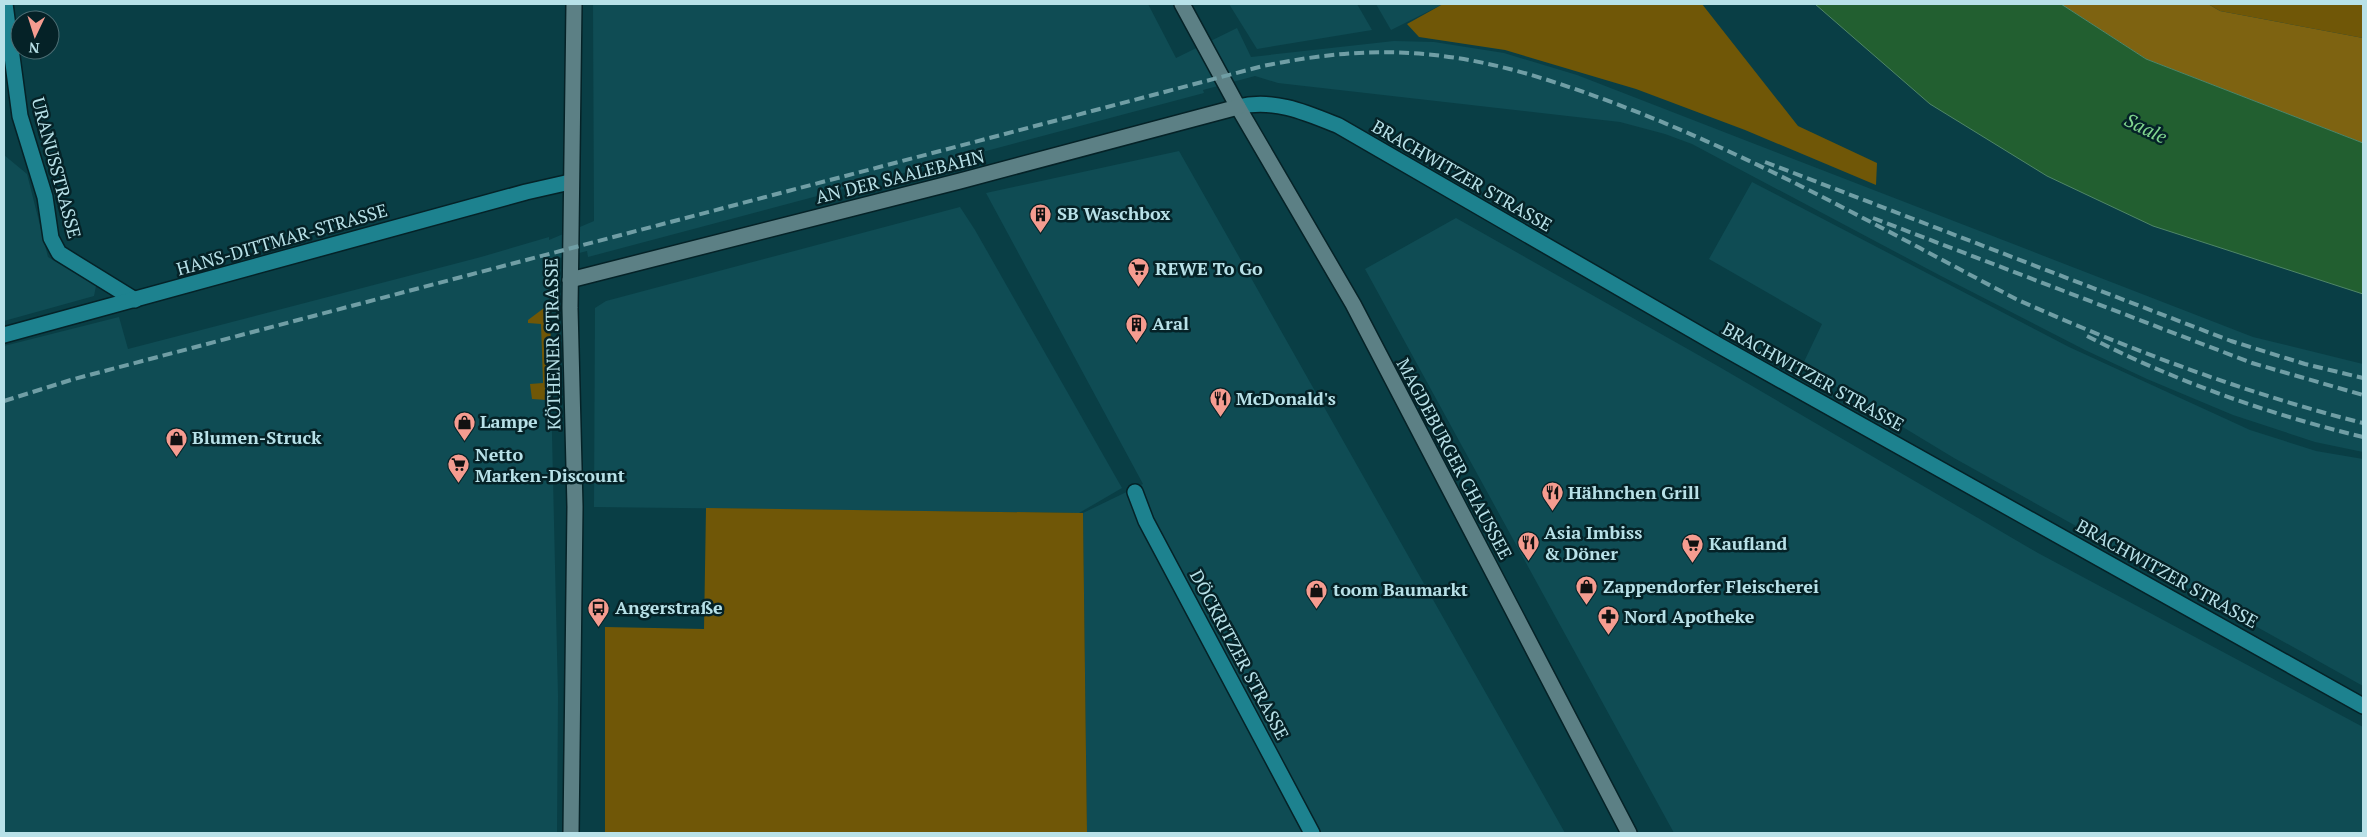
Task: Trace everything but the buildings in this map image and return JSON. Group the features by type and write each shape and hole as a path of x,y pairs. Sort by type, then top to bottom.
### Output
{"main road":[{"name":"KÖTHENER STRASSE","path":"571,833 574,499 570,182 574,4"},
{"name":"MAGDEBURGER CHAUSSEE","path":"1182,4 1238,106 1352,304 1629,833"},
{"name":"AN DER SAALEBAHN","path":"570,280 960,181 1238,106"}],"street":[{"name":"URANUSSTRASSE","path":"5,4 20,116 45,197 51,238 59,253 135,300"},
{"name":"BRACHWITZER STRASSE","path":"1238,106 1258,104 1291,107 1339,126 1720,346 2363,706"},
{"name":"HANS-DITTMAR-STRASSE","path":"4,335 526,192 570,182"},
{"name":"DÖCKRITZER STRASSE","path":"1136,492 1146,521 1312,833"}],"shaded area":[{"path":"593,4 1148,4 1176,58 1237,28 1251,57 1394,41 1434,42 1504,53 1577,75 2253,337 2363,364 2363,452 2315,442 2233,415 2147,379 2085,350 1941,276 1692,144 1665,134 1620,122 1278,83 1255,76 1203,90 1204,93 588,257 587,251 548,261 558,696 557,833 4,833 4,346 119,317 128,349 481,257 549,237 549,240 594,221"},
{"path":"1229,4 1357,4 1372,30 1257,49"},
{"path":"1376,4 1443,4 1391,30"},
{"path":"1443,4 1702,4 1798,126 1877,163 1876,185 1745,130 1636,89 1505,50 1419,37 1407,24"},
{"path":"2061,4 2208,4 2220,11 2363,38 2363,143 2146,59"},
{"path":"2208,4 2363,4 2363,38 2220,11"},
{"path":"1179,151 1565,833 1087,833 1083,513 1143,484 986,193"},
{"path":"4,155 27,174 48,257 96,286 94,296 4,321"},
{"path":"1752,182 2069,347 2250,430 2316,451 2363,459 2363,686 1954,458 1802,366 1822,324 1709,259"},
{"path":"960,207 975,230 1122,488 1079,513 594,507 595,308 606,301"},
{"path":"1456,218 1716,365 2038,553 2363,727 2363,833 1674,833 1365,269"},
{"path":"548,305 550,307 552,396 547,400 532,399 530,384 543,383 541,324 528,323 528,320"},
{"path":"706,508 1083,513 1087,833 605,833 605,627 704,629"}],"water":[{"name":"Saale","path":"1815,4 2061,4 2146,59 2363,143 2363,294 2153,226 2047,176 1930,104"}],"railway":[{"path":"4,401 74,379 1263,66 1323,56 1383,52 1424,54 1476,61 1527,74 1627,108 1727,150 1824,198 2016,299 2057,317 2143,352 2231,384 2363,423"},
{"path":"1765,162 2231,341 2305,364 2363,378"},
{"path":"1873,218 2252,363 2363,395"},
{"path":"2087,336 2153,368 2222,395 2292,418 2363,437"}],"place":[{"name":"SB Waschbox","path":"1041,233"},
{"name":"REWE To Go","path":"1139,288"},
{"name":"Aral","path":"1136,343"},
{"name":"McDonald's","path":"1220,418"},
{"name":"Lampe","path":"464,441"},
{"name":"Blumen-Struck","path":"176,457"},
{"name":"Netto Marken-Discount","path":"459,484"},
{"name":"Hähnchen Grill","path":"1552,512"},
{"name":"Asia Imbiss & Döner","path":"1528,562"},
{"name":"Kaufland","path":"1693,563"},
{"name":"Zappendorfer Fleischerei","path":"1587,606"},
{"name":"toom Baumarkt","path":"1317,609"},
{"name":"Angerstraße","path":"599,627"},
{"name":"Nord Apotheke","path":"1608,636"}]}
